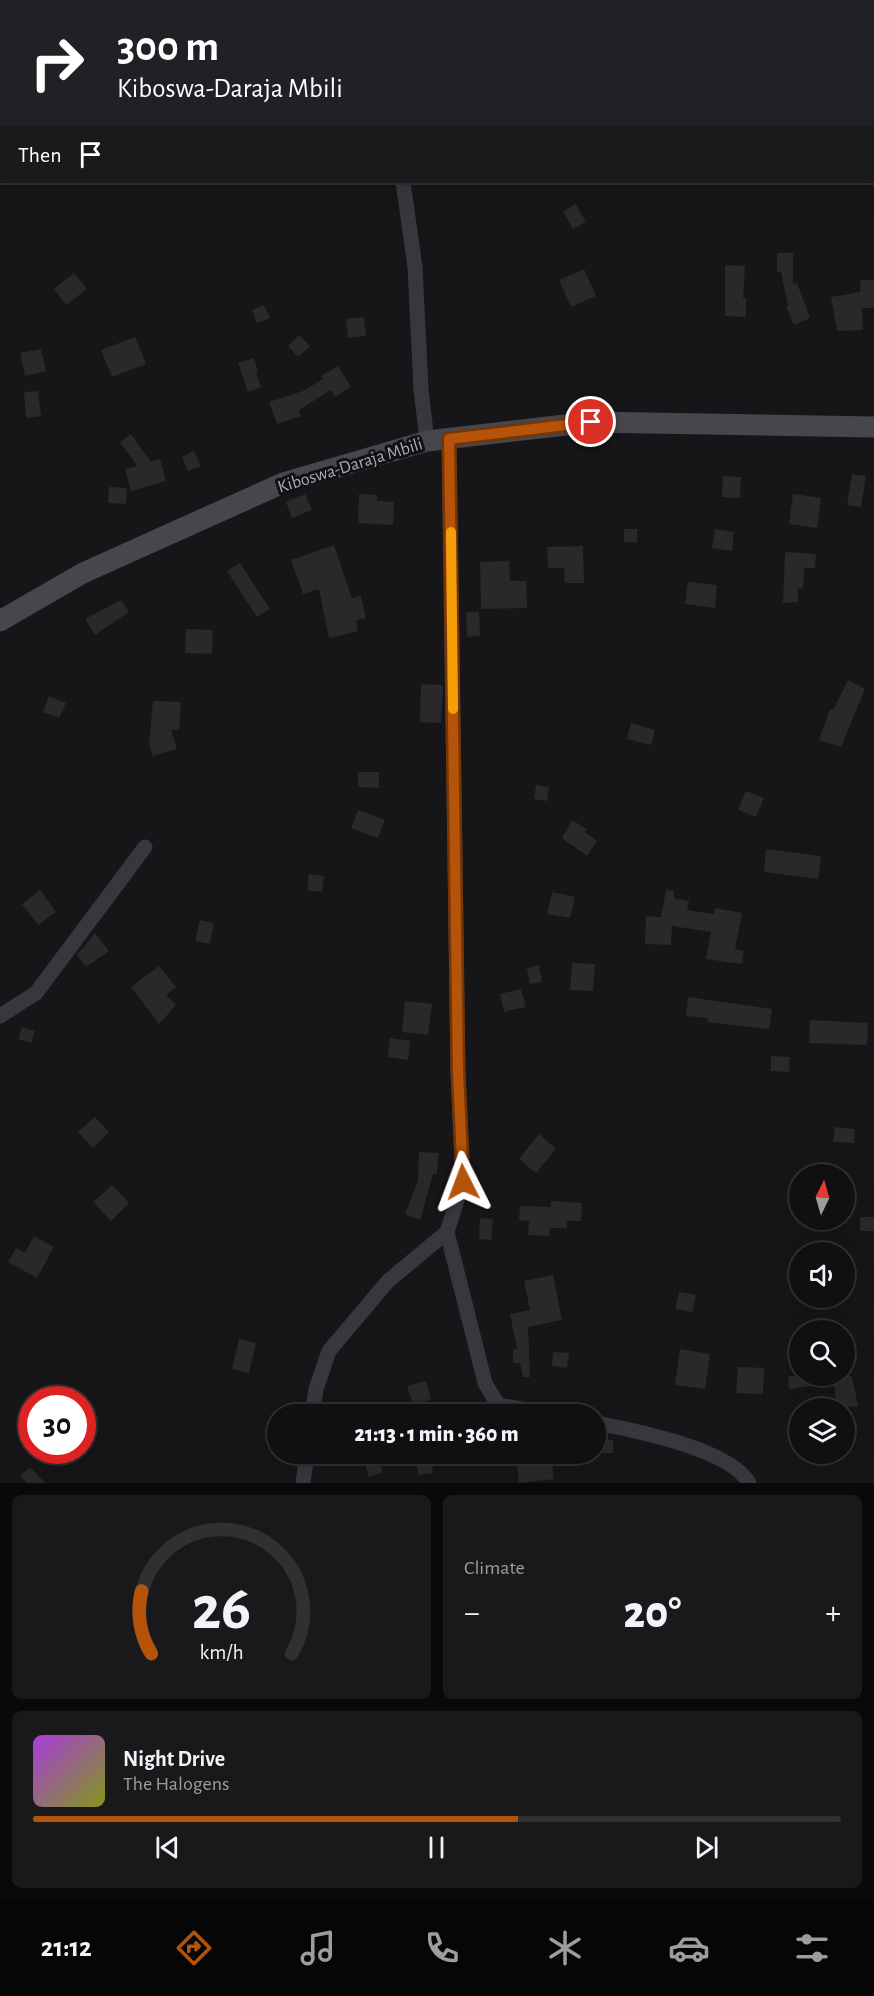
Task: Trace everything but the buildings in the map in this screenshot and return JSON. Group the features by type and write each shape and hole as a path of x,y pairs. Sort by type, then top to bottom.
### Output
{"main road":[{"name":"Kiboswa-Daraja Mbili","path":"0,621 83,573 283,483 427,441 591,422 874,427"}],"street":[{"path":"403,183 415,267 420,389 427,441"},
{"path":"449,439 458,1072 463,1182 447,1232 485,1383 497,1404"},
{"path":"0,1016 36,993 145,847"},
{"path":"314,1404 316,1389 329,1351 388,1281 447,1232"},
{"path":"606,1426 702,1450 723,1460 745,1482"},
{"path":"303,1483 306,1464"}],"slow traffic":[{"path":"451,532 453,709"}],"route":[{"path":"463,1182 458,1072 449,439 591,422"}]}
